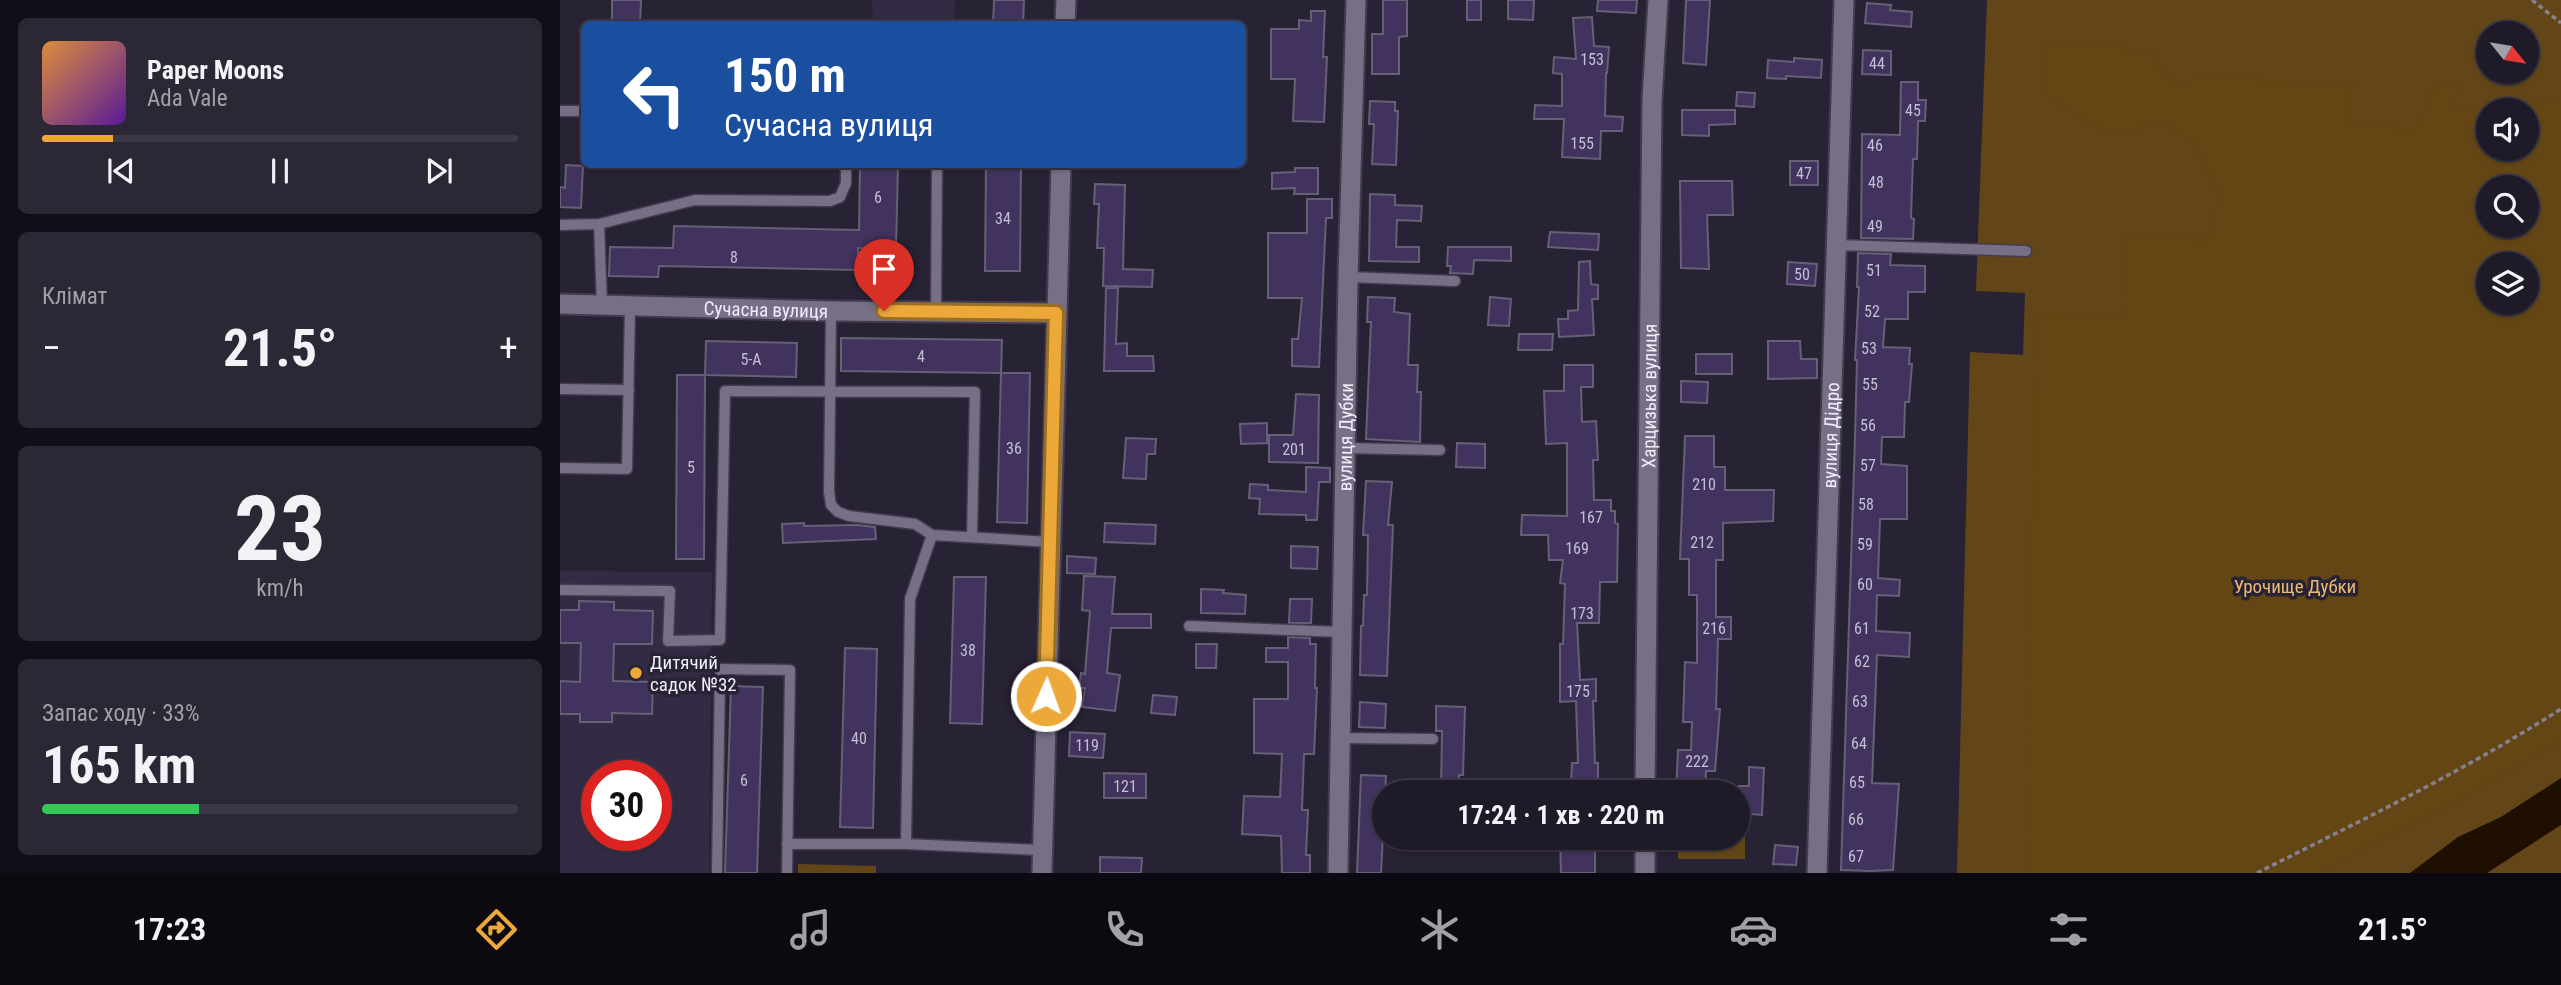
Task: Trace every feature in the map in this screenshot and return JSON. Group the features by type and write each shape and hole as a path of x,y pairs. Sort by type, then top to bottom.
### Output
{"street":[{"path":"1065,21 1066,0"},
{"name":"вулиця Дубки","path":"1338,873 1348,277 1356,0"},
{"name":"Харцизька вулиця","path":"1645,780 1652,100 1658,0"},
{"name":"вулиця Дідро","path":"1817,873 1844,0"},
{"path":"1042,873 1061,168"},
{"name":"Сучасна вулиця","path":"560,304 1056,313"},
{"path":"1645,850 1645,873"}],"lane":[{"path":"560,111 581,111"},
{"path":"560,225 599,224 695,200 830,201 840,197 846,183 846,168"},
{"path":"936,312 937,168"},
{"path":"599,224 602,306"},
{"path":"1837,246 2026,251"},
{"path":"1348,277 1455,281"},
{"path":"560,468 627,469 630,306"},
{"path":"831,311 831,505 838,512 849,516 915,524 932,535 1050,542"},
{"path":"560,389 629,390"},
{"path":"560,590 670,591 668,641 720,640 724,391 975,392 972,537"},
{"path":"1345,448 1440,450"},
{"path":"906,844 910,599 932,535"},
{"path":"1189,626 1341,632"},
{"path":"717,873 720,669 790,670 787,873"},
{"path":"1339,738 1433,739"},
{"path":"787,844 906,844 1041,850"}],"path":[{"path":"2532,0 2561,23"},
{"path":"2257,873 2470,764 2561,709"}],"shaded area":[{"path":"872,0 955,0 954,21 873,21"},
{"name":"Дитячий садок №32","path":"560,571 712,572 709,873 560,873"},
{"path":"2561,778 2561,825 2487,873 2410,873 2458,837 2501,817"}],"green space":[{"name":"Урочище Дубки","path":"1987,0 2561,0 2561,873 1957,873 1970,352 2023,355 2025,293 1976,291"},
{"name":"Урочище Дубки","path":"2076,43 2113,44 2152,55 2171,84 2207,77 2353,85 2348,122 2415,130 2439,80 2459,81 2453,110 2476,108 2476,161 2539,161 2539,102 2561,100 2561,740 2491,782 2319,873 2025,873 2036,312 2123,316 2127,239 2134,236 2207,241 2219,195 2196,145 2167,124 2107,133 2043,93 2046,46"},
{"path":"1678,850 1745,850 1745,859 1678,859"},
{"path":"798,864 876,866 876,873 798,873"}],"building":[{"path":"612,0 641,0 640,21 612,21"},
{"path":"994,0 1024,0 1023,21 993,21"},
{"path":"1383,0 1407,0 1407,36 1399,37 1399,74 1372,74 1372,34 1383,34"},
{"path":"1467,0 1481,0 1481,20 1467,20"},
{"path":"1508,0 1534,0 1533,20 1508,19"},
{"path":"1598,0 1637,0 1636,13 1597,11"},
{"path":"1686,0 1710,0 1706,65 1683,63"},
{"path":"1867,3 1891,5 1890,10 1912,12 1911,27 1865,23"},
{"path":"1311,11 1325,11 1323,57 1327,57 1324,122 1293,121 1295,79 1271,79 1271,29 1299,29 1299,20 1311,21"},
{"path":"1592,17 1594,46 1609,47 1605,116 1623,117 1622,131 1601,131 1600,159 1562,157 1564,119 1534,119 1535,105 1562,106 1562,74 1553,73 1554,57 1576,59 1573,18"},
{"path":"1863,50 1891,51 1891,75 1862,74"},
{"path":"1794,58 1822,60 1821,78 1767,78 1768,60 1794,62"},
{"path":"1901,82 1918,82 1918,100 1926,100 1925,121 1918,121 1917,159 1913,159 1913,239 1861,238 1862,134 1900,135"},
{"path":"1737,92 1755,93 1754,107 1736,106"},
{"path":"1370,101 1395,102 1395,111 1398,111 1396,165 1372,164 1374,124 1369,124"},
{"path":"1682,110 1735,110 1735,124 1709,125 1709,136 1682,135"},
{"path":"1790,161 1818,161 1818,185 1790,185"},
{"path":"566,165 581,166 581,208 560,207 560,187 565,188"},
{"path":"860,168 898,168 896,249 858,248 858,270 659,266 658,277 609,276 610,247 673,248 674,226 859,230"},
{"path":"986,168 1021,168 1020,271 985,271"},
{"path":"1295,168 1318,168 1318,194 1294,194 1295,188 1272,189 1272,173 1295,172"},
{"path":"1680,181 1732,181 1733,215 1707,215 1709,269 1681,268"},
{"path":"1095,184 1125,185 1123,269 1153,270 1152,287 1103,286 1104,248 1097,248 1099,204 1094,204"},
{"path":"1370,194 1395,195 1395,205 1422,206 1421,221 1397,220 1396,247 1419,247 1419,262 1369,261"},
{"path":"1307,199 1332,199 1332,218 1326,218 1319,367 1292,366 1292,339 1298,339 1302,298 1268,298 1268,233 1307,233"},
{"path":"1550,232 1599,234 1598,250 1548,247"},
{"path":"1448,247 1511,247 1511,261 1474,260 1473,274 1450,273 1451,266 1447,266"},
{"path":"1858,253 1891,254 1890,265 1925,266 1925,292 1908,292 1908,319 1885,319 1883,347 1910,348 1909,364 1912,364 1909,402 1905,402 1904,437 1882,437 1881,464 1907,466 1907,519 1880,519 1878,578 1900,580 1899,596 1877,595 1876,631 1910,633 1909,657 1877,655 1872,783 1899,784 1893,870 1870,871 1841,870"},
{"path":"1590,261 1591,284 1598,285 1598,299 1592,299 1594,335 1559,337 1558,319 1568,319 1568,311 1578,310 1579,262"},
{"path":"1788,262 1817,264 1815,286 1787,284"},
{"path":"1106,288 1118,288 1116,344 1127,343 1127,356 1153,356 1154,371 1104,371"},
{"path":"1368,297 1395,298 1394,312 1410,314 1408,365 1418,365 1417,392 1421,392 1420,442 1366,439 1371,322 1367,322"},
{"path":"1490,297 1511,299 1509,326 1488,325"},
{"path":"1519,334 1553,334 1552,350 1518,350"},
{"path":"841,338 1002,340 1001,373 841,371"},
{"path":"706,341 797,343 796,377 705,375"},
{"path":"1768,341 1800,341 1801,359 1817,359 1817,378 1768,379"},
{"path":"1696,354 1732,354 1732,374 1696,374"},
{"path":"1564,365 1593,365 1593,387 1581,387 1582,422 1596,421 1598,460 1593,460 1594,500 1611,500 1611,511 1615,511 1615,523 1618,524 1617,582 1600,582 1599,623 1577,623 1580,680 1596,679 1596,701 1593,701 1598,780 1571,780 1572,763 1578,763 1576,701 1560,702 1560,644 1563,644 1565,584 1560,583 1563,560 1549,560 1548,535 1521,535 1522,515 1567,516 1567,443 1546,444 1544,391 1564,391"},
{"path":"1001,373 1030,373 1027,523 997,522"},
{"path":"677,375 705,375 704,559 676,559"},
{"path":"1681,381 1708,382 1707,403 1681,402"},
{"path":"1296,394 1319,395 1318,463 1269,462 1269,435 1293,435"},
{"path":"1267,423 1267,443 1241,444 1240,424"},
{"path":"1685,436 1714,436 1714,467 1725,467 1725,490 1774,490 1773,521 1723,523 1723,560 1716,560 1716,617 1731,617 1731,639 1718,639 1716,709 1720,709 1715,771 1706,771 1706,780 1677,780 1678,750 1691,750 1692,722 1683,722 1685,662 1697,663 1697,595 1689,595 1689,559 1680,559"},
{"path":"1126,438 1156,439 1155,454 1147,454 1146,479 1123,478"},
{"path":"1457,443 1485,444 1485,468 1456,467"},
{"path":"1306,467 1330,468 1330,482 1319,482 1317,520 1306,520 1306,515 1259,514 1260,499 1249,498 1250,484 1268,485 1268,490 1306,492"},
{"path":"1366,481 1392,482 1388,525 1393,525 1387,676 1360,675 1361,626 1364,595 1367,595 1368,535 1363,535"},
{"path":"804,523 804,526 875,527 876,539 783,543 782,524"},
{"path":"1105,523 1156,525 1155,544 1104,542"},
{"path":"1291,546 1318,547 1317,569 1291,568"},
{"path":"1067,556 1096,558 1095,574 1067,573"},
{"path":"1084,576 1115,577 1112,614 1151,614 1151,628 1111,628 1107,673 1120,675 1115,711 1082,707 1085,688 1079,688 1081,673 1085,674 1090,611 1082,610"},
{"path":"954,577 986,577 982,724 950,723"},
{"path":"1201,589 1246,595 1245,614 1201,613"},
{"path":"1290,599 1312,599 1311,623 1289,623"},
{"path":"579,601 614,602 614,610 653,611 652,644 614,644 613,681 653,682 652,714 612,713 612,722 580,722 580,714 560,714 560,681 580,682 581,643 560,643 560,610 579,610"},
{"path":"1288,637 1310,638 1310,644 1316,644 1314,754 1304,754 1302,810 1308,810 1306,855 1310,855 1310,873 1282,873 1281,836 1242,834 1244,796 1280,797 1282,754 1254,753 1254,699 1288,699 1288,662 1266,662 1266,648 1288,648"},
{"path":"1196,644 1217,644 1216,668 1196,668"},
{"path":"845,648 877,649 873,828 840,827"},
{"path":"731,686 763,687 757,873 725,873"},
{"path":"1153,695 1177,697 1175,715 1151,713"},
{"path":"1360,702 1386,704 1385,728 1359,727"},
{"path":"1436,706 1465,707 1463,775 1459,775 1459,780 1441,780 1442,731 1436,731"},
{"path":"1070,732 1105,734 1103,758 1069,756"},
{"path":"1749,767 1764,768 1762,815 1750,814"},
{"path":"1104,773 1146,774 1146,798 1104,798"},
{"path":"1361,775 1386,776 1386,780 1372,780 1372,850 1382,850 1381,873 1357,873"},
{"path":"1775,845 1798,847 1796,865 1773,864"},
{"path":"1560,850 1595,850 1595,873 1561,873"},
{"path":"1100,857 1142,858 1141,873 1100,873"}],"place":[{"name":"Дитячий садок №32","path":"636,673"}],"route":[{"path":"884,311 1056,313 1046,696"}]}
